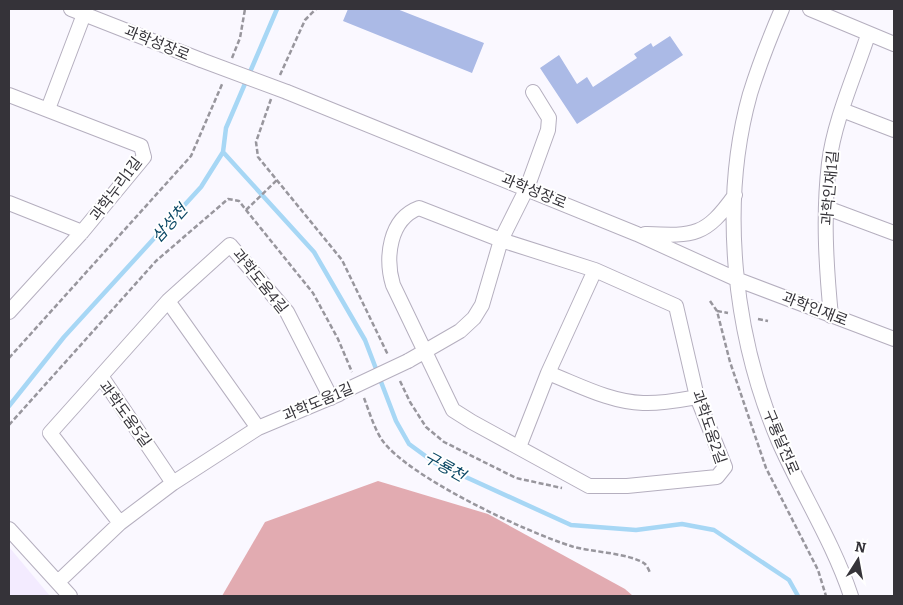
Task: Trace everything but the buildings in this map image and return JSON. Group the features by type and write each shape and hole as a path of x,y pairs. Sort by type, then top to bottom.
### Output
{"street":[{"name":"과학성장로","path":"70,9 85,11 280,92 527,188 637,234 736,279"},
{"path":"736,279 735,195 741,138 750,95 782,9"},
{"path":"810,9 868,35 894,44"},
{"path":"48,109 85,11"},
{"name":"과학인재1길","path":"831,316 825,247 829,162 842,110 868,35"},
{"name":"과학도움1길","path":"58,582 120,524 173,483 258,428 336,396 408,361 460,331 474,318 482,305 501,240 527,188 548,130 548,118 533,92"},
{"name":"과학누리1길","path":"9,95 141,146 144,157 82,232 9,312"},
{"path":"842,110 894,130"},
{"path":"637,234 683,235 701,229 718,219 735,195"},
{"path":"9,203 82,232"},
{"name":"과학도움2길","path":"419,208 501,240 595,270 676,306 697,397 725,468 717,477 627,486 588,486 454,410 393,284 388,269 391,237 410,211 419,208"},
{"path":"827,208 894,233"},
{"name":"과학도움4길","path":"168,301 230,245 287,312 336,396"},
{"path":"519,447 548,373 595,270"},
{"name":"과학인재로","path":"736,279 894,339"},
{"name":"구룡달전로","path":"736,279 741,316 761,392 776,433 836,559 851,596"},
{"path":"101,376 168,301 258,428"},
{"path":"548,373 604,395 624,400 644,403 697,397"},
{"name":"과학도움5길","path":"120,524 50,433 101,376 173,483"},
{"path":"9,529 70,596"}],"path":[{"path":"230,64 240,38 245,9"},
{"path":"280,76 305,20 316,9"},
{"path":"9,358 191,156 226,73"},
{"path":"280,92 256,142 258,157 342,260 388,357"},
{"path":"246,210 277,180"},
{"path":"710,301 717,311 730,362 766,468 818,570 826,596"},
{"path":"397,375 410,402 426,427 444,442 516,478 580,492 588,486"}],"shaded area":[{"path":"378,481 488,514 625,589 633,596 222,596 265,522"},
{"path":"9,547 50,596 9,596"}],"waterway":[{"name":"삼성천","path":"9,406 64,337 201,187 223,152 226,128 277,9"},
{"name":"구룡천","path":"223,152 314,252 365,340 396,421 409,444 435,463 571,525 636,530 682,524 714,530 789,580 798,596"}]}
